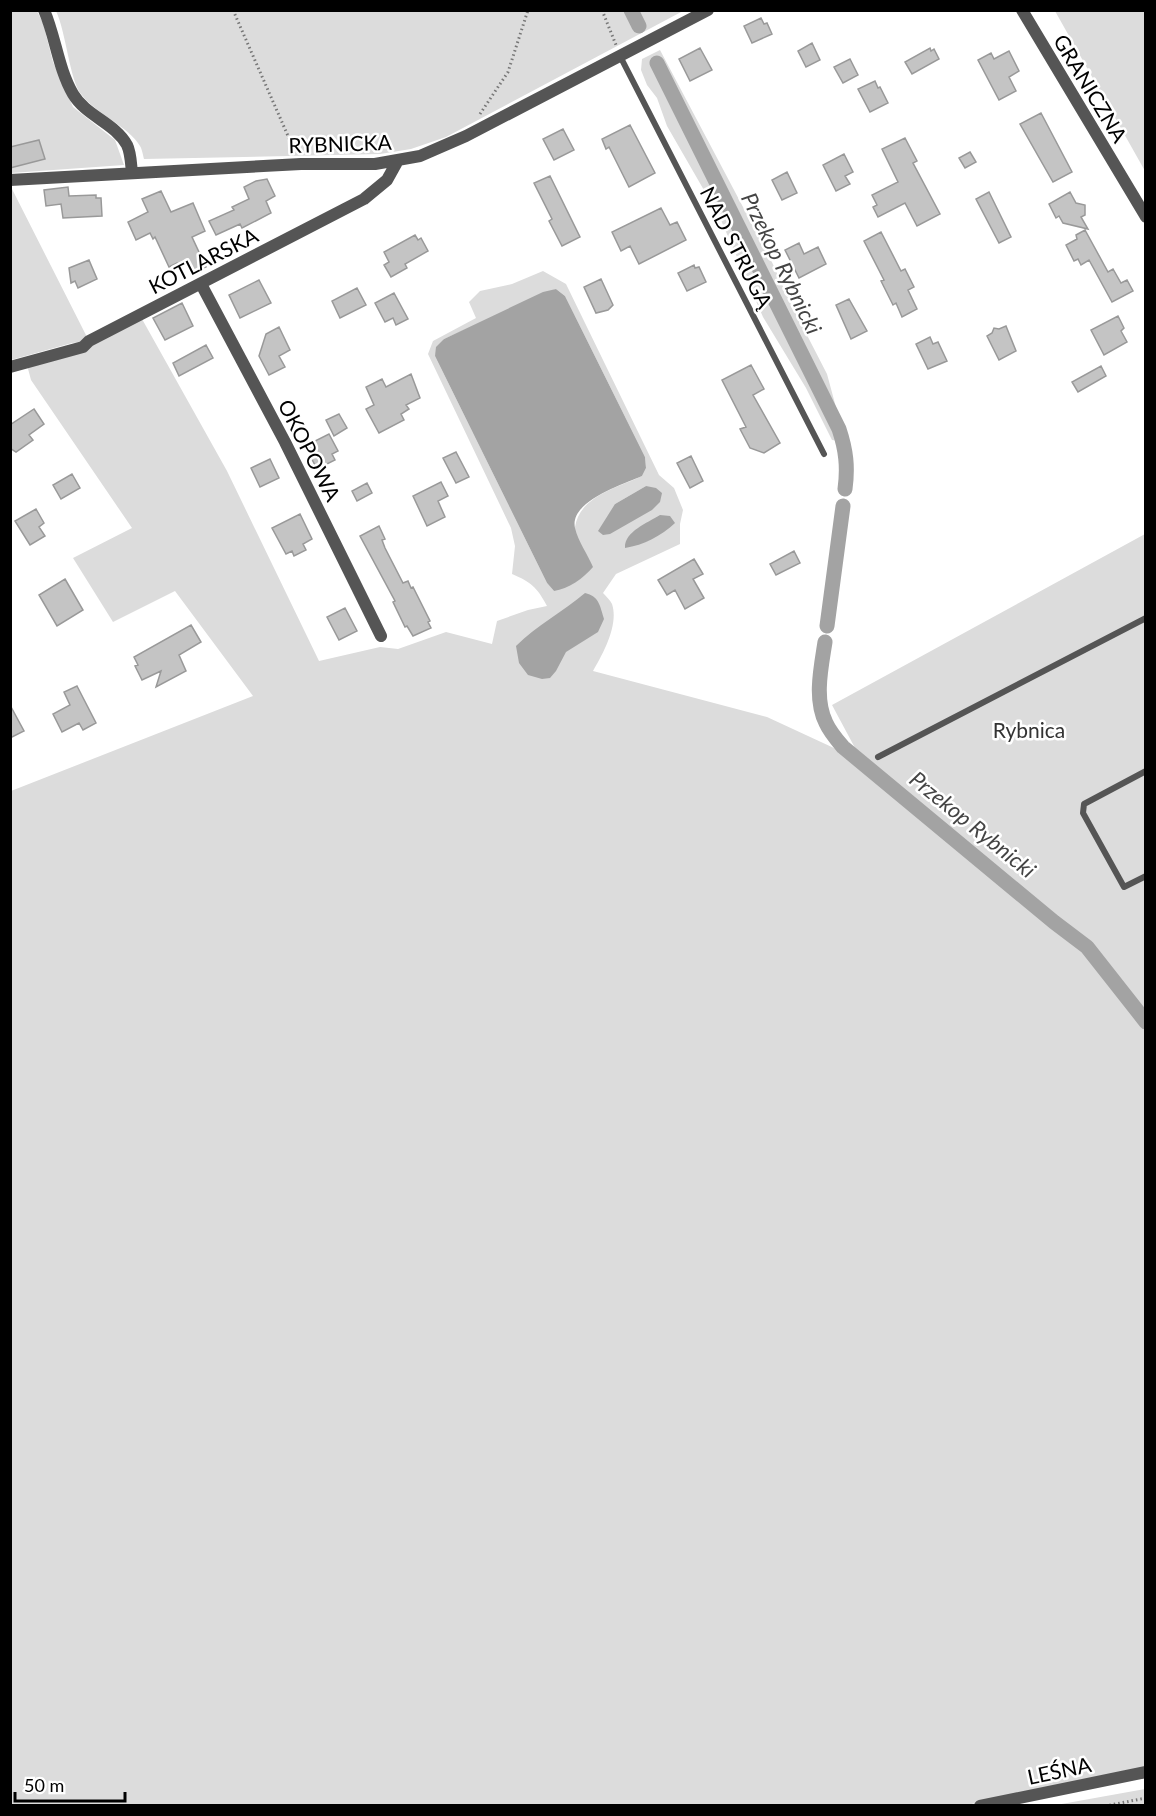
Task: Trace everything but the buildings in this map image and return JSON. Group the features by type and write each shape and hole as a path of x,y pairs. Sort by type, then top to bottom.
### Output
{"street":[{"path":"44,10 50,23 64,78 75,98 118,134 129,147 132,173"},
{"name":"RYBNICKA","path":"10,180 301,164 349,165 397,162 420,156 466,136 708,10"},
{"name":"GRANICZNA","path":"1022,10 1146,217"},
{"name":"KOTLARSKA","path":"10,367 83,347 89,341 364,199 387,180 397,162"},
{"name":"OKOPOWA","path":"201,284 285,442 381,636"},
{"name":"LEŚNA","path":"980,1806 1146,1772"}],"lane":[{"name":"NAD STRUGĄ","path":"620,55 824,454"},
{"path":"878,757 1146,618"},
{"path":"1146,771 1084,804 1083,813 1124,887 1146,876"}],"path":[{"path":"233,10 301,164"},
{"path":"466,136 508,72 528,10"},
{"path":"602,10 620,55"},
{"path":"1105,1806 1146,1798"}],"green space":[{"path":"10,11 37,11 43,23 53,62 73,107 115,140 124,165 11,173"},
{"path":"56,11 683,11 446,137 411,149 380,154 144,159 141,147 135,139 87,101 77,88"},
{"path":"1055,11 1145,11 1145,171"},
{"path":"660,50 771,260 827,374 837,411 846,432 839,441 832,440 806,388 763,317 720,218 667,126 657,98 647,85 641,70 642,59"},
{"path":"10,189 89,341 72,343 11,360"},
{"name":"Rybnica","path":"543,271 566,284 659,475 674,488 683,510 680,544 616,574 603,593 612,604 614,612 612,630 593,671 767,717 862,761 832,705 1145,534 1145,1768 962,1806 11,1806 11,791 253,696 175,591 113,622 73,558 132,528 31,380 27,365 91,344 142,319 227,471 319,661 380,647 398,649 446,632 492,644 497,621 547,606 533,586 512,574 515,546 511,528 428,354 433,341 476,318 469,302 480,291 512,284","holes":["556,289 565,296 645,457 646,468 642,476 592,500 578,516 554,591 547,583 435,356 444,339","646,486 652,510 615,504"]},
{"path":"1145,1789 1145,1805 1056,1805"}],"shaded area":[{"path":"556,289 565,296 645,457 646,468 642,476 600,495 580,510 575,518 575,528 593,567 575,582 554,591 547,583 435,356 436,347 444,339 543,292"},
{"path":"646,486 656,488 662,493 660,502 652,510 610,534 603,535 598,531 615,504"},
{"path":"660,515 670,516 675,523 652,539 625,548 628,537 632,533"},
{"path":"585,593 596,599 604,619 598,632 566,652 550,678 542,679 528,675 519,663 516,646"}],"waterway":[{"name":"Przekop Rybnicki","path":"631,10 639,26"},
{"name":"Przekop Rybnicki","path":"657,63 839,429 846,459 845,489"},
{"name":"Przekop Rybnicki","path":"827,626 843,506"},
{"name":"Przekop Rybnicki","path":"825,642 819,694 820,704 828,726 843,747 1087,947 1146,1022"}]}
